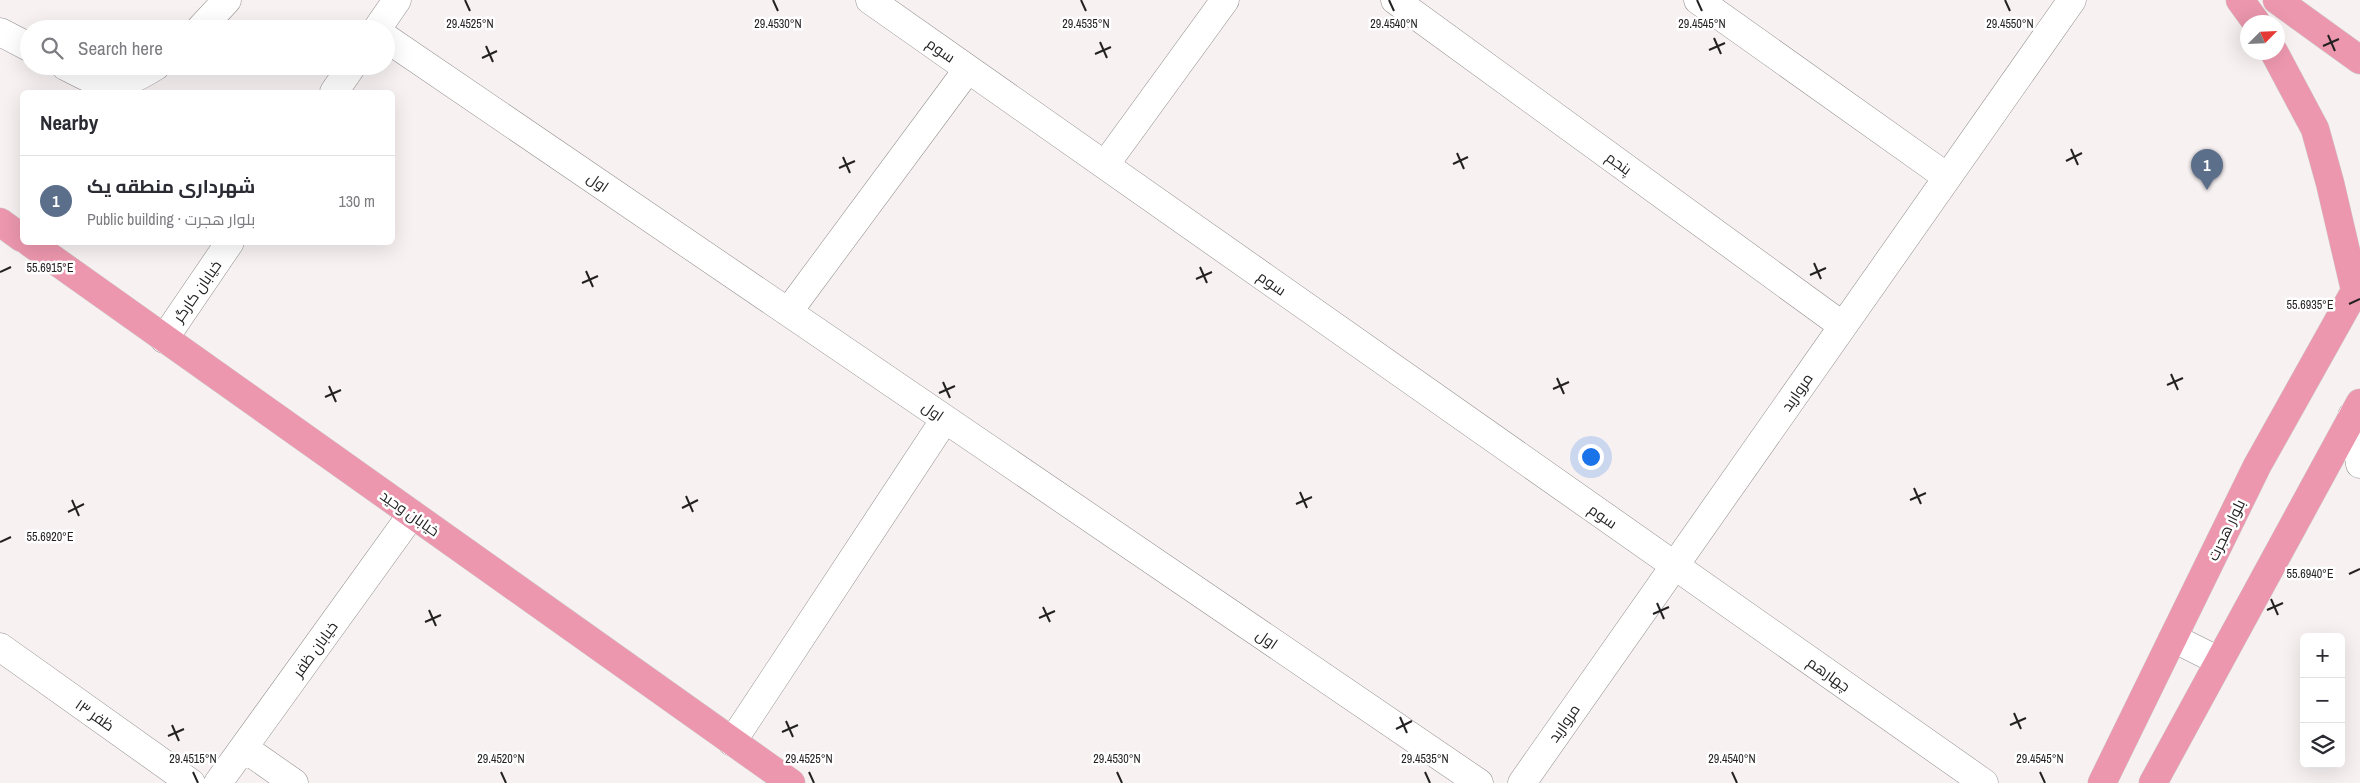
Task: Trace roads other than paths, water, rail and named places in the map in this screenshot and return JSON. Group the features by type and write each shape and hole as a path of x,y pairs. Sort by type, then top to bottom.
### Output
{"main road":[{"path":"2240,0 2251,15"},
{"path":"2277,0 2360,60"},
{"path":"2329,38 2354,36 2360,32"},
{"path":"2278,60 2315,129 2358,286"},
{"path":"0,222 20,237"},
{"name":"خیابان وحید","path":"33,245 791,783"},
{"name":"بلوار هجرت","path":"2102,783 2257,466 2358,286"},
{"path":"2153,783 2358,410"}],"street":[{"path":"208,20 227,0"},
{"path":"383,20 397,0"},
{"name":"سوم","path":"870,0 1675,566"},
{"path":"1105,165 1225,0"},
{"name":"پنجم","path":"1395,0 1843,326"},
{"path":"1698,0 1948,177"},
{"name":"مروارید","path":"1522,783 2072,0"},
{"path":"0,32 20,43"},
{"name":"اول","path":"395,44 1479,783"},
{"path":"788,312 968,69"},
{"path":"82,75 99,84 129,82 141,75"},
{"path":"335,90 346,75"},
{"name":"خیابان کارگر","path":"164,339 228,245"},
{"path":"2358,410 2360,464"},
{"path":"732,742 945,419"},
{"name":"خیابان ظفر","path":"218,783 412,514"},
{"name":"چهارهم","path":"1675,566 1984,783"},
{"path":"2173,638 2219,661"},
{"name":"ظفر ۱۳","path":"0,647 190,783"},
{"path":"244,748 294,783"}],"place":[{"name":"شهرداری منطقه یک","path":"2207,190"}]}
